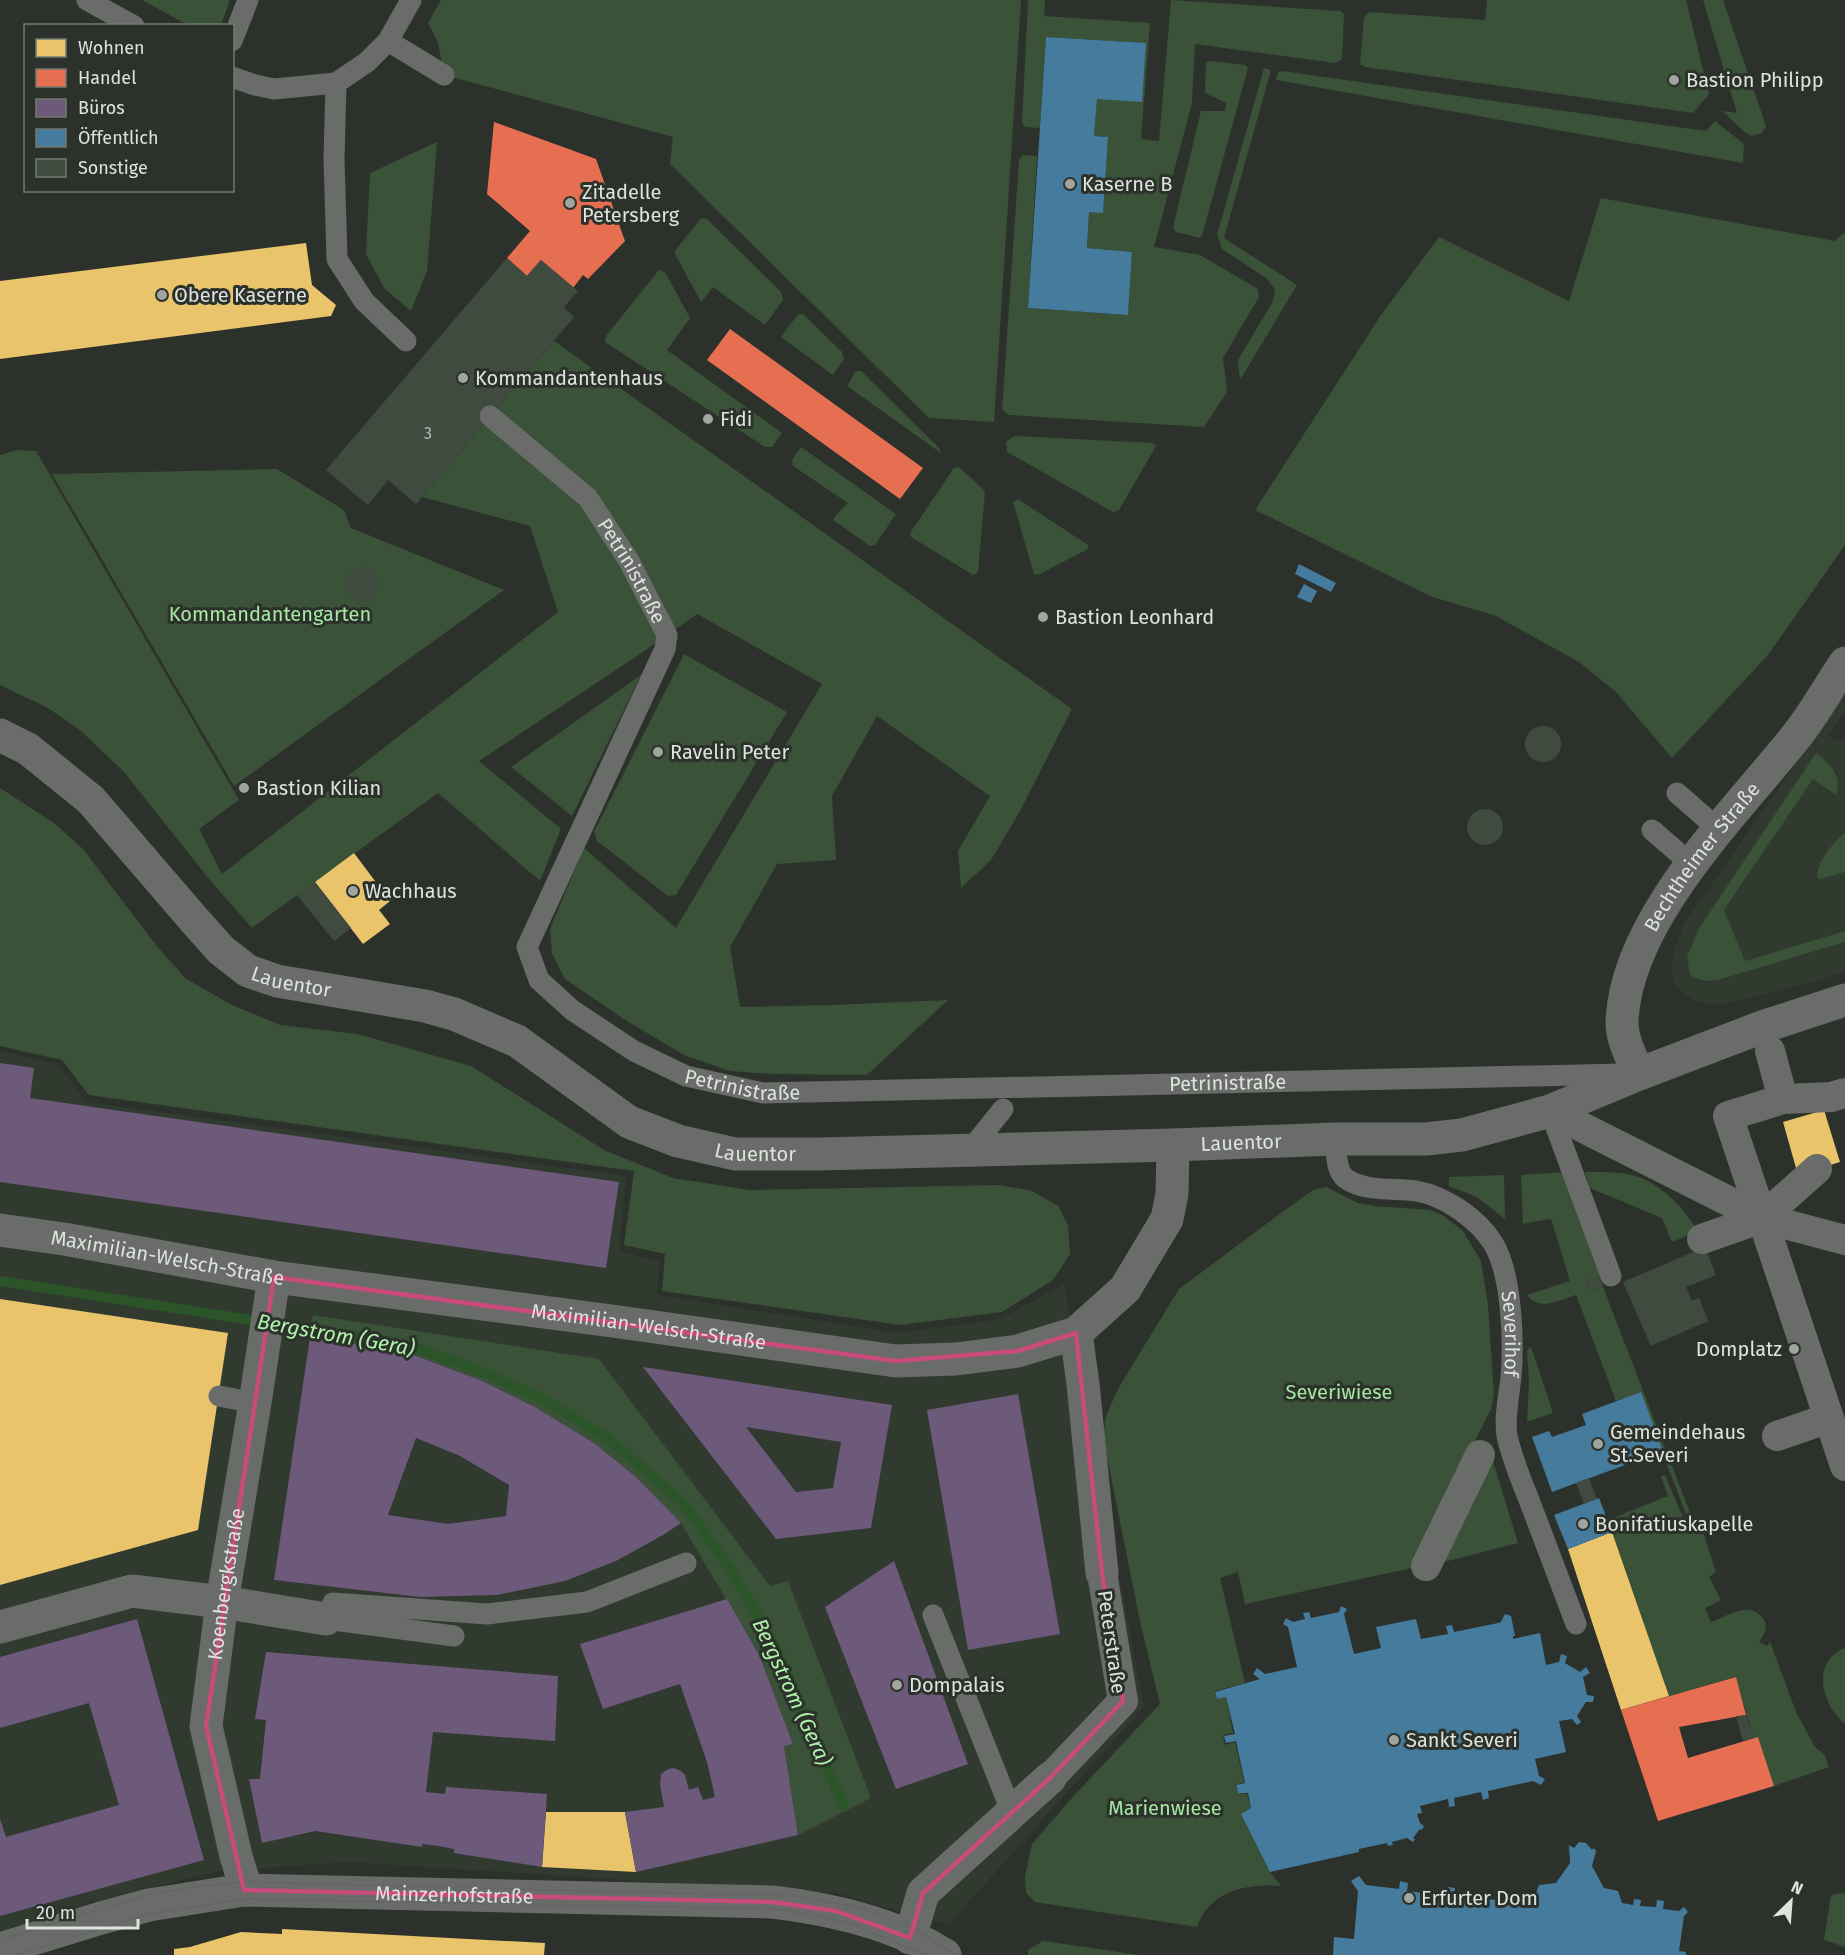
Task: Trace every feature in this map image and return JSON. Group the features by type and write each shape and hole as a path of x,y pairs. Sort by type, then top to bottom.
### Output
{"street":[{"name":"Bechtheimer Straße","path":"1639,1074 1624,1039 1622,1024 1627,989 1641,950 1664,906 1691,864 1796,736 1845,663"},
{"name":"Lauentor","path":"0,735 28,749 91,800 195,922 221,950 248,971 277,981 425,1006 454,1014 517,1041 629,1122 678,1141 735,1154 819,1155 1335,1139 1426,1139 1509,1124 1551,1111 1639,1074"},
{"path":"1639,1074 1762,1027 1845,1000"},
{"path":"1770,1051 1783,1099"},
{"path":"1845,1093 1831,1097 1783,1099 1728,1116 1845,1466"},
{"path":"1551,1111 1762,1218 1845,1240"},
{"name":"Maximilian-Welsch-Straße","path":"0,1230 64,1239 272,1291 612,1321 896,1361 956,1359 1018,1351 1076,1333 1125,1289 1167,1219 1172,1194 1173,1145"},
{"path":"1702,1239 1762,1218 1817,1169"},
{"name":"Koenbergkstraße","path":"244,1890 244,1882 206,1726 222,1602 272,1291"},
{"name":"Peterstraße","path":"910,1938 923,1893 1050,1778 1123,1701 1102,1573 1076,1333"},
{"path":"1777,1436 1829,1418"},
{"path":"1425,1566 1480,1455"},
{"path":"0,1627 132,1591 222,1602 326,1619"},
{"name":"Mainzerhofstraße","path":"0,1950 149,1905 244,1890 773,1902 836,1911 910,1938 945,1955"}],"lane":[{"path":"87,0 130,24"},
{"path":"234,35 248,0"},
{"path":"234,78 274,89 336,83 367,62 388,41 411,0"},
{"path":"388,41 444,75"},
{"path":"336,83 334,159 337,259 364,301 406,341"},
{"name":"Petrinistraße","path":"490,416 588,498 629,561 667,635 665,649 527,947 539,980 572,1010 634,1051 686,1076 763,1093 1639,1074"},
{"path":"1677,793 1718,829"},
{"path":"1652,830 1691,864"},
{"path":"970,1150 1003,1109"},
{"path":"1551,1111 1611,1276"},
{"name":"Severihof","path":"1335,1139 1338,1167 1343,1177 1357,1184 1416,1191 1445,1202 1469,1216 1483,1229 1494,1245 1510,1304 1512,1339 1507,1434 1517,1467 1576,1624"},
{"path":"219,1396 255,1403"},
{"path":"454,1636 326,1619 333,1604 487,1614 587,1602 686,1563"},
{"path":"933,1615 1012,1813"}],"highlighted area":[{"path":"274,1277 896,1361 1018,1351 1076,1333 1102,1573 1123,1701 1050,1778 923,1893 910,1938 836,1911 773,1902 244,1890 206,1726"}],"shaded area":[{"path":"1845,694 1845,712 1828,735 1837,741 1845,738 1845,834 1837,839 1815,875 1820,879 1845,872 1845,931 1745,961 1724,910 1813,778 1835,795 1837,774 1824,759 1698,930 1687,957 1697,980 1703,982 1718,980 1845,942 1845,972 1726,1004 1701,1003 1682,993 1673,981 1671,966 1674,949 1684,924"},
{"path":"0,1051 58,1064 86,1102 626,1176 619,1251 660,1261 657,1295 898,1333 1000,1319 1064,1284 1144,1707 948,1925 840,1894 351,1862 219,1871 93,1902 0,1932"}],"green space":[{"path":"142,0 230,0 221,24 186,24"},
{"path":"441,0 1021,0 994,422 929,418 670,164 673,137 444,75 438,43 428,23"},
{"path":"1028,0 1045,0 1044,16 1150,23 1141,139 1159,141 1171,0 1340,11 1344,14 1342,59 1335,63 1195,44 1192,103 1154,247 1200,255 1258,289 1259,297 1223,358 1227,392 1204,427 1009,415 1002,410 1019,160 1023,155 1037,156 1028,308 1128,315 1132,252 1087,248 1089,212 1103,212 1108,137 1094,136 1097,99 1145,43 1046,37 1040,128 1025,127 1022,123"},
{"path":"1487,0 1686,0 1709,94 1693,113 1365,67 1360,64 1364,17 1370,12 1485,20"},
{"path":"1703,0 1723,0 1766,126 1762,133 1752,136 1747,134 1722,111 1737,113"},
{"path":"1209,61 1245,65 1248,68 1200,238 1176,232 1173,227 1201,111 1225,111 1226,103 1205,93 1206,63"},
{"path":"1264,68 1271,70 1224,238 1297,285 1240,380 1238,360 1273,301 1275,289 1266,278 1222,249 1217,235"},
{"path":"1278,72 1706,131 1715,121 1744,144 1743,163 1276,80"},
{"path":"437,142 427,271 411,311 384,288 366,254 370,173"},
{"path":"1601,198 1835,241 1845,232 1845,545 1768,655 1672,758 1616,692 1579,662 1494,615 1432,597 1255,510 1381,315 1439,237 1569,301"},
{"path":"701,218 707,219 781,292 783,300 765,325 713,287 701,302 674,252"},
{"path":"659,270 665,272 690,318 667,350 782,433 772,447 765,447 605,342 606,336"},
{"path":"798,314 803,314 842,352 844,359 833,375 781,337"},
{"path":"554,341 1072,709 1019,813 991,860 961,888 958,851 990,796 877,716 832,796 836,860 777,864 730,947 740,1007 948,1000 867,1075 730,1071 684,1055 627,1021 565,979 552,953 550,929 584,848 676,928 822,684 697,614 479,761 561,829 540,881 438,793 252,928 209,879 124,772 81,731 48,708 0,685 0,455 16,450 36,451 239,800 199,829 222,874 558,612 530,526 422,497"},
{"path":"856,371 861,371 939,448 941,453 847,386"},
{"path":"1014,436 1153,443 1156,446 1119,510 1113,512 1007,452 1006,442"},
{"path":"801,447 896,514 875,545 870,546 833,520 848,503 793,466 792,460"},
{"path":"959,467 985,491 978,572 973,575 911,537 910,533 954,468"},
{"name":"Kommandantengarten","path":"277,469 344,510 351,528 504,590 234,786 52,474"},
{"path":"1018,499 1088,545 1088,549 1038,575 1034,574 1013,502"},
{"path":"684,654 787,712 676,895 668,896 597,841 594,832"},
{"path":"641,675 572,816 511,767"},
{"path":"1816,753 1834,771 1838,782 1836,795 1813,779 1724,910 1745,961 1845,931 1845,942 1718,980 1697,979 1690,975 1687,957 1698,930"},
{"path":"0,788 54,823 83,849 156,945 185,978 230,1004 280,1025 358,1034 471,1066 604,1150 673,1178 750,1190 1000,1185 1032,1191 1058,1206 1068,1225 1070,1254 1053,1280 1002,1312 900,1325 662,1291 665,1254 624,1245 634,1171 89,1095 62,1060 0,1046"},
{"path":"1845,834 1845,872 1820,879 1817,873 1822,861"},
{"path":"1563,1172 1600,1276 1586,1281 1590,1291 1603,1287 1696,1528 1692,1529 1640,1396 1634,1395 1616,1401 1576,1295 1544,1304 1532,1300 1527,1295 1570,1281 1551,1219 1523,1224 1521,1175"},
{"path":"1585,1172 1624,1173 1646,1180 1672,1198 1698,1231 1672,1242 1662,1218 1590,1188"},
{"path":"1504,1175 1505,1219 1477,1197 1449,1186 1449,1177"},
{"path":"1326,1187 1358,1203 1430,1210 1444,1216 1463,1231 1481,1261 1488,1305 1494,1394 1491,1409 1412,1568 1245,1604 1238,1572 1220,1578 1245,1683 1215,1691 1217,1699 1226,1697 1233,1733 1223,1735 1225,1745 1235,1742 1244,1782 1235,1785 1238,1793 1247,1794 1251,1808 1241,1814 1270,1872 1281,1886 1243,1888 1220,1897 1210,1905 1197,1927 1035,1902 1026,1893 1025,1877 1032,1844 1160,1704 1141,1626 1103,1437 1106,1416 1119,1387 1179,1289 1300,1199 1313,1190"},
{"path":"313,1315 599,1359 770,1586 788,1581 871,1798 798,1835 784,1746 793,1744 759,1655 681,1523 636,1477 594,1443 535,1407 480,1380 408,1353 310,1337"},
{"path":"1531,1347 1553,1413 1527,1422 1529,1381 1527,1350"},
{"path":"1493,1461 1518,1543 1436,1564"},
{"path":"1665,1475 1690,1534 1702,1529 1716,1572 1709,1577 1721,1600 1705,1608 1711,1622 1743,1610 1755,1612 1761,1616 1766,1626 1759,1642 1767,1646 1770,1642 1796,1712 1815,1747 1824,1754 1829,1767 1774,1786 1758,1737 1754,1738 1735,1677 1669,1696 1608,1520 1668,1496 1661,1476"},
{"path":"1845,1648 1845,1724 1830,1706 1823,1684 1827,1663 1834,1654"},
{"path":"1845,1893 1845,1947 1824,1940 1831,1895"},
{"path":"1043,1941 1140,1955 1028,1955 1028,1950"}],"building: Wohnen":[{"name":"Obere Kaserne","path":"306,243 312,285 336,305 331,316 0,359 0,281"},
{"name":"Wachhaus","path":"354,853 390,901 379,910 390,924 363,944 315,882"},
{"path":"1824,1110 1840,1162 1798,1175 1783,1122"},
{"path":"0,1299 228,1333 198,1530 0,1585"},
{"path":"1612,1532 1669,1696 1621,1710 1568,1549"},
{"path":"546,1812 625,1812 636,1872 542,1867"},
{"path":"282,1929 545,1943 544,1955 174,1955 174,1949 190,1947 241,1932 282,1934"}],"building: Handel":[{"path":"494,122 596,159 625,241 588,279 583,275 573,288 541,260 527,276 507,258 530,231 487,194"},
{"path":"730,329 923,468 900,499 707,360"},
{"path":"1736,1677 1746,1715 1679,1727 1688,1758 1758,1737 1774,1786 1658,1821 1621,1710"}],"building: Büros":[{"path":"0,1063 34,1068 30,1098 619,1182 606,1268 0,1182"},
{"path":"310,1337 408,1353 480,1380 535,1407 594,1443 636,1477 681,1523 616,1561 565,1581 497,1595 420,1597 274,1580","holes":["416,1438 460,1456 509,1485 506,1516 448,1524 388,1515"]},
{"path":"643,1367 892,1405 871,1528 776,1539","holes":["746,1427 841,1442 833,1488 796,1492"]},
{"path":"1018,1394 1060,1634 968,1650 927,1410"},
{"name":"Dompalais","path":"894,1561 968,1764 896,1789 825,1607"},
{"path":"727,1599 759,1655 793,1744 784,1746 798,1835 636,1872 625,1812 664,1807 660,1784 661,1774 674,1768 685,1775 689,1790 698,1787 703,1800 715,1797 707,1762 680,1684 603,1709 580,1644"},
{"path":"137,1619 204,1860 0,1916 0,1819 6,1837 119,1805 89,1703 0,1728 0,1657"},
{"path":"266,1652 558,1676 555,1741 433,1732 426,1792 445,1794 446,1787 547,1794 542,1867 454,1853 454,1849 438,1846 422,1844 422,1847 315,1831 262,1843 249,1779 260,1779 266,1720 255,1719"}],"building: Öffentlich":[{"name":"Kaserne B","path":"1046,37 1146,43 1142,102 1097,99 1094,136 1108,137 1103,213 1089,212 1087,248 1132,252 1128,315 1028,308"},
{"path":"1299,564 1336,583 1331,592 1295,574"},
{"path":"1304,584 1317,591 1311,603 1297,597"},
{"name":"Gemeindehaus St.Severi","path":"1641,1392 1663,1451 1552,1492 1532,1437 1549,1431 1552,1437 1586,1425 1582,1414"},
{"name":"Bonifatiuskapelle","path":"1599,1498 1612,1532 1568,1549 1554,1515"},
{"name":"Sankt Severi","path":"1341,1606 1347,1609 1344,1614 1354,1654 1381,1648 1376,1627 1416,1619 1421,1639 1448,1634 1446,1626 1452,1625 1454,1632 1501,1622 1505,1614 1511,1616 1515,1636 1513,1639 1540,1633 1546,1665 1559,1662 1561,1654 1567,1656 1565,1663 1580,1672 1586,1667 1590,1673 1583,1677 1587,1695 1594,1696 1593,1702 1586,1702 1577,1716 1581,1722 1577,1725 1572,1719 1559,1721 1566,1752 1535,1759 1539,1776 1545,1779 1541,1785 1533,1781 1488,1791 1489,1798 1483,1800 1481,1792 1454,1798 1455,1806 1449,1807 1448,1799 1420,1806 1422,1813 1417,1814 1420,1823 1424,1826 1413,1838 1415,1839 1413,1842 1407,1838 1392,1842 1393,1845 1388,1846 1387,1843 1359,1849 1359,1852 1270,1872 1241,1814 1251,1808 1248,1793 1238,1793 1236,1785 1245,1783 1236,1741 1226,1743 1224,1736 1235,1734 1226,1697 1217,1699 1215,1692 1260,1679 1253,1674 1257,1668 1265,1674 1297,1667 1288,1627 1283,1624 1286,1618 1293,1622 1305,1619 1303,1613 1309,1612 1311,1618 1339,1612"},
{"name":"Erfurter Dom","path":"1579,1842 1586,1843 1592,1850 1594,1848 1596,1851 1592,1866 1604,1888 1618,1891 1622,1903 1633,1905 1634,1899 1641,1900 1640,1906 1656,1907 1657,1900 1664,1901 1663,1909 1679,1911 1684,1907 1688,1912 1684,1916 1679,1951 1686,1952 1686,1955 1333,1955 1334,1937 1354,1939 1358,1891 1351,1881 1359,1876 1366,1885 1399,1889 1400,1881 1408,1883 1407,1891 1447,1896 1448,1887 1455,1888 1454,1897 1486,1902 1486,1899 1495,1900 1496,1891 1503,1893 1502,1901 1537,1906 1532,1903 1539,1885 1556,1883 1570,1863 1569,1845 1574,1848"}],"building: Sonstige":[{"name":"Kommandantenhaus","path":"507,258 527,276 541,260 578,291 564,307 574,317 416,504 388,480 368,505 326,470"},
{"path":"362,567 374,572 379,584 374,596 362,601 350,596 345,584 350,572"},
{"path":"1543,726 1556,731 1561,744 1556,757 1543,762 1530,757 1525,744 1530,731"},
{"path":"1485,809 1498,814 1503,827 1498,840 1485,845 1472,840 1467,827 1472,814"},
{"path":"315,882 351,928 334,941 297,895"},
{"path":"1705,1247 1716,1275 1686,1287 1692,1301 1699,1298 1708,1321 1651,1346 1623,1282"},
{"path":"1600,1276 1603,1287 1590,1291 1586,1280"},
{"path":"1589,1478 1597,1499 1584,1504 1576,1483"},
{"path":"1746,1715 1754,1738 1743,1741 1736,1716"}],"waterway":[{"name":"Bergstrom (Gera)","path":"0,1281 406,1344 485,1373 543,1399 610,1440 684,1504 729,1567 777,1649 843,1805"}],"tram line":[{"path":"0,1940 150,1894 244,1882 796,1896 857,1907 913,1928 956,1955"},
{"path":"16,1955 148,1914 244,1899 771,1909 809,1914 851,1924 926,1955"}],"place":[{"name":"Bastion Philipp","path":"1674,80"},
{"name":"Kaserne B","path":"1070,184"},
{"name":"Zitadelle Petersberg","path":"570,203"},
{"name":"Obere Kaserne","path":"162,295"},
{"name":"Kommandantenhaus","path":"463,378"},
{"name":"Fidi","path":"708,419"},
{"name":"Bastion Leonhard","path":"1043,617"},
{"name":"Ravelin Peter","path":"658,752"},
{"name":"Bastion Kilian","path":"244,788"},
{"name":"Wachhaus","path":"353,891"},
{"name":"Domplatz","path":"1794,1349"},
{"name":"Gemeindehaus St.Severi","path":"1598,1444"},
{"name":"Bonifatiuskapelle","path":"1583,1524"},
{"name":"Dompalais","path":"897,1685"},
{"name":"Sankt Severi","path":"1394,1740"},
{"name":"Erfurter Dom","path":"1409,1898"}],"park label":[{"name":"Severiwiese","path":"1339,1392"},
{"name":"Marienwiese","path":"1165,1808"}]}
